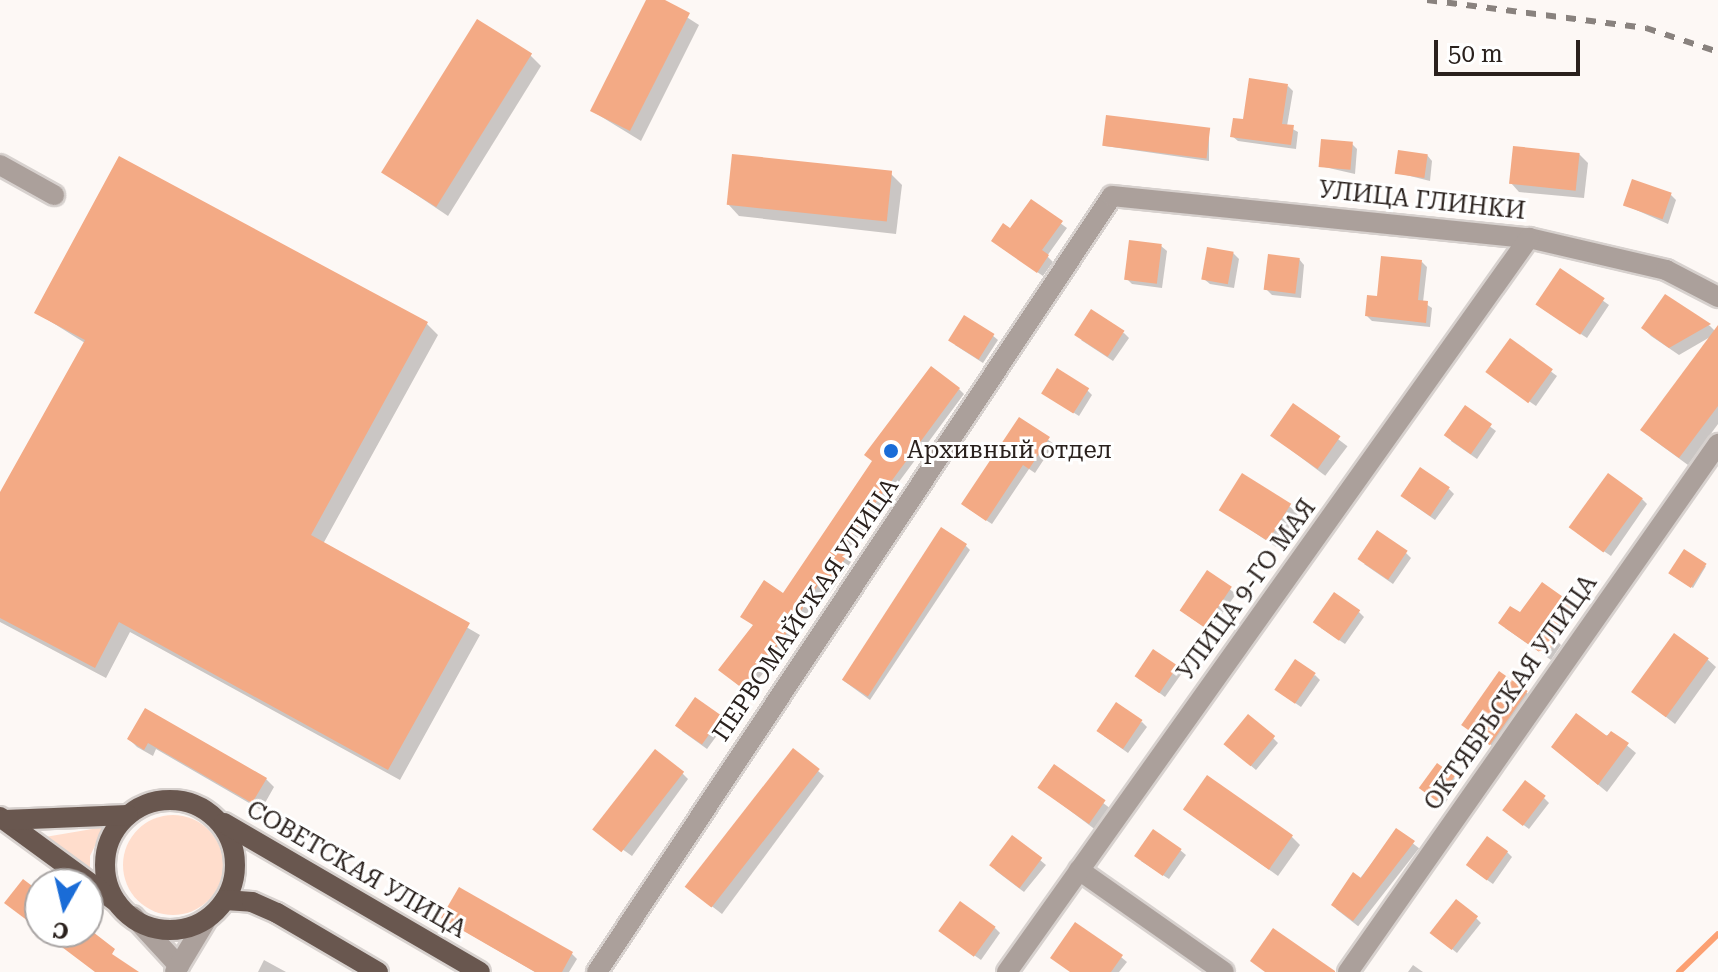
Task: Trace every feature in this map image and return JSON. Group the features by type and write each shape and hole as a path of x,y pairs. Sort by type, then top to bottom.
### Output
{"main road":[{"name":"СОВЕТСКАЯ УЛИЦА","path":"2,818 128,815 144,805 173,800 207,811 257,845 480,972"},
{"name":"СОВЕТСКАЯ УЛИЦА","path":"2,818 133,916 166,930 207,919 225,900 235,859 232,843 207,811"},
{"path":"117,902 105,861 109,841 128,815"},
{"path":"225,900 252,902 277,913 378,972"}],"street":[{"path":"0,165 54,195"},
{"name":"УЛИЦА ГЛИНКИ","path":"1112,196 1529,238 1666,270 1718,297"},
{"name":"ПЕРВОМАЙСКАЯ УЛИЦА","path":"597,972 1112,196"},
{"name":"УЛИЦА 9-ГО МАЯ","path":"1007,972 1529,238"},
{"name":"ОКТЯБРЬСКАЯ УЛИЦА","path":"1348,972 1718,444"},
{"path":"1079,870 1224,972"},
{"path":"133,916 177,969 207,919"}],"shaded area":[{"path":"173,815 201,823 215,837 223,865 215,893 201,907 173,915 145,907 131,893 123,865 131,837 145,823"},
{"path":"104,827 90,856 90,868 84,868 45,837"}],"building":[{"path":"646,0 665,0 690,13 630,131 590,111"},
{"path":"477,19 532,53 436,207 381,172"},
{"path":"1249,78 1288,84 1282,124 1294,125 1291,145 1230,137 1233,118 1243,119"},
{"path":"1106,115 1210,128 1206,159 1102,146"},
{"path":"1321,139 1353,142 1350,170 1319,167"},
{"path":"1513,146 1580,153 1576,191 1509,184"},
{"path":"1398,150 1428,154 1424,178 1395,174"},
{"path":"732,154 892,171 887,222 727,205"},
{"path":"119,156 428,322 311,535 470,623 388,770 119,622 95,668 0,618 0,492 85,340 34,313"},
{"path":"1632,179 1672,193 1663,219 1623,205"},
{"path":"1031,199 1063,221 1042,250 1049,255 1037,273 991,241 1003,223 1010,228"},
{"path":"1129,240 1162,244 1157,284 1124,280"},
{"path":"1207,247 1234,252 1228,284 1201,279"},
{"path":"1268,254 1300,258 1295,294 1264,290"},
{"path":"1381,256 1422,260 1418,300 1428,301 1426,323 1365,316 1367,295 1377,296"},
{"path":"1560,268 1605,298 1580,335 1535,304"},
{"path":"1665,294 1711,324 1669,348 1641,328"},
{"path":"1091,309 1125,331 1108,357 1074,335"},
{"path":"964,315 995,334 979,360 948,340"},
{"path":"1718,325 1718,406 1679,458 1640,430"},
{"path":"1510,338 1553,369 1528,403 1485,372"},
{"path":"931,366 960,388 840,551 847,556 824,589 818,585 780,643 742,688 718,670 753,625 740,617 764,580 783,593 872,461 864,455"},
{"path":"1057,368 1089,388 1073,414 1041,393"},
{"path":"1293,403 1341,436 1318,469 1270,436"},
{"path":"1465,405 1492,424 1471,454 1444,435"},
{"path":"1019,417 1050,437 1029,469 1023,465 986,521 961,504"},
{"path":"1420,467 1450,487 1430,516 1400,496"},
{"path":"1242,473 1291,504 1268,541 1219,510"},
{"path":"1608,473 1643,498 1603,552 1569,527"},
{"path":"941,527 967,544 868,697 842,680"},
{"path":"1377,530 1408,551 1388,580 1357,559"},
{"path":"1684,549 1707,564 1691,588 1668,573"},
{"path":"1207,570 1232,587 1204,627 1180,611"},
{"path":"1542,582 1573,604 1551,634 1557,639 1545,656 1498,623 1510,606 1520,612"},
{"path":"1334,592 1360,610 1339,641 1313,622"},
{"path":"1674,633 1709,658 1666,717 1631,692"},
{"path":"1153,649 1178,666 1159,693 1135,676"},
{"path":"1295,659 1316,673 1295,704 1274,690"},
{"path":"1499,671 1528,691 1490,745 1461,725"},
{"path":"695,697 722,716 702,745 675,726"},
{"path":"1116,702 1143,720 1123,749 1096,731"},
{"path":"145,708 267,778 252,803 148,743 144,750 127,739"},
{"path":"1576,713 1607,736 1611,731 1629,743 1598,785 1551,747"},
{"path":"1248,714 1275,736 1251,766 1223,744"},
{"path":"793,748 820,769 711,908 685,887"},
{"path":"655,749 684,772 621,852 592,829"},
{"path":"1437,763 1455,776 1437,801 1419,788"},
{"path":"1054,764 1106,800 1089,824 1037,788"},
{"path":"1207,775 1293,835 1269,870 1183,809"},
{"path":"1525,780 1546,796 1523,826 1502,810"},
{"path":"1396,828 1415,841 1353,921 1331,905 1353,872 1361,878"},
{"path":"1153,829 1182,849 1163,876 1134,856"},
{"path":"1012,835 1042,858 1019,888 989,865"},
{"path":"1487,836 1508,851 1487,880 1466,865"},
{"path":"23,879 24,880 24,918 4,903"},
{"path":"459,887 573,952 562,972 535,972 441,918"},
{"path":"1456,899 1478,916 1452,950 1430,933"},
{"path":"960,901 996,927 974,957 938,931"},
{"path":"1075,922 1123,955 1111,972 1070,972 1050,958"},
{"path":"1273,928 1335,972 1265,972 1250,961"},
{"path":"104,940 115,949 112,954 139,972 95,972 63,948 104,948"}],"waterway":[{"path":"1679,972 1718,934"}],"railway":[{"path":"1427,0 1646,28 1718,52"}],"place":[{"name":"Архивный отдел","path":"891,451"}]}
